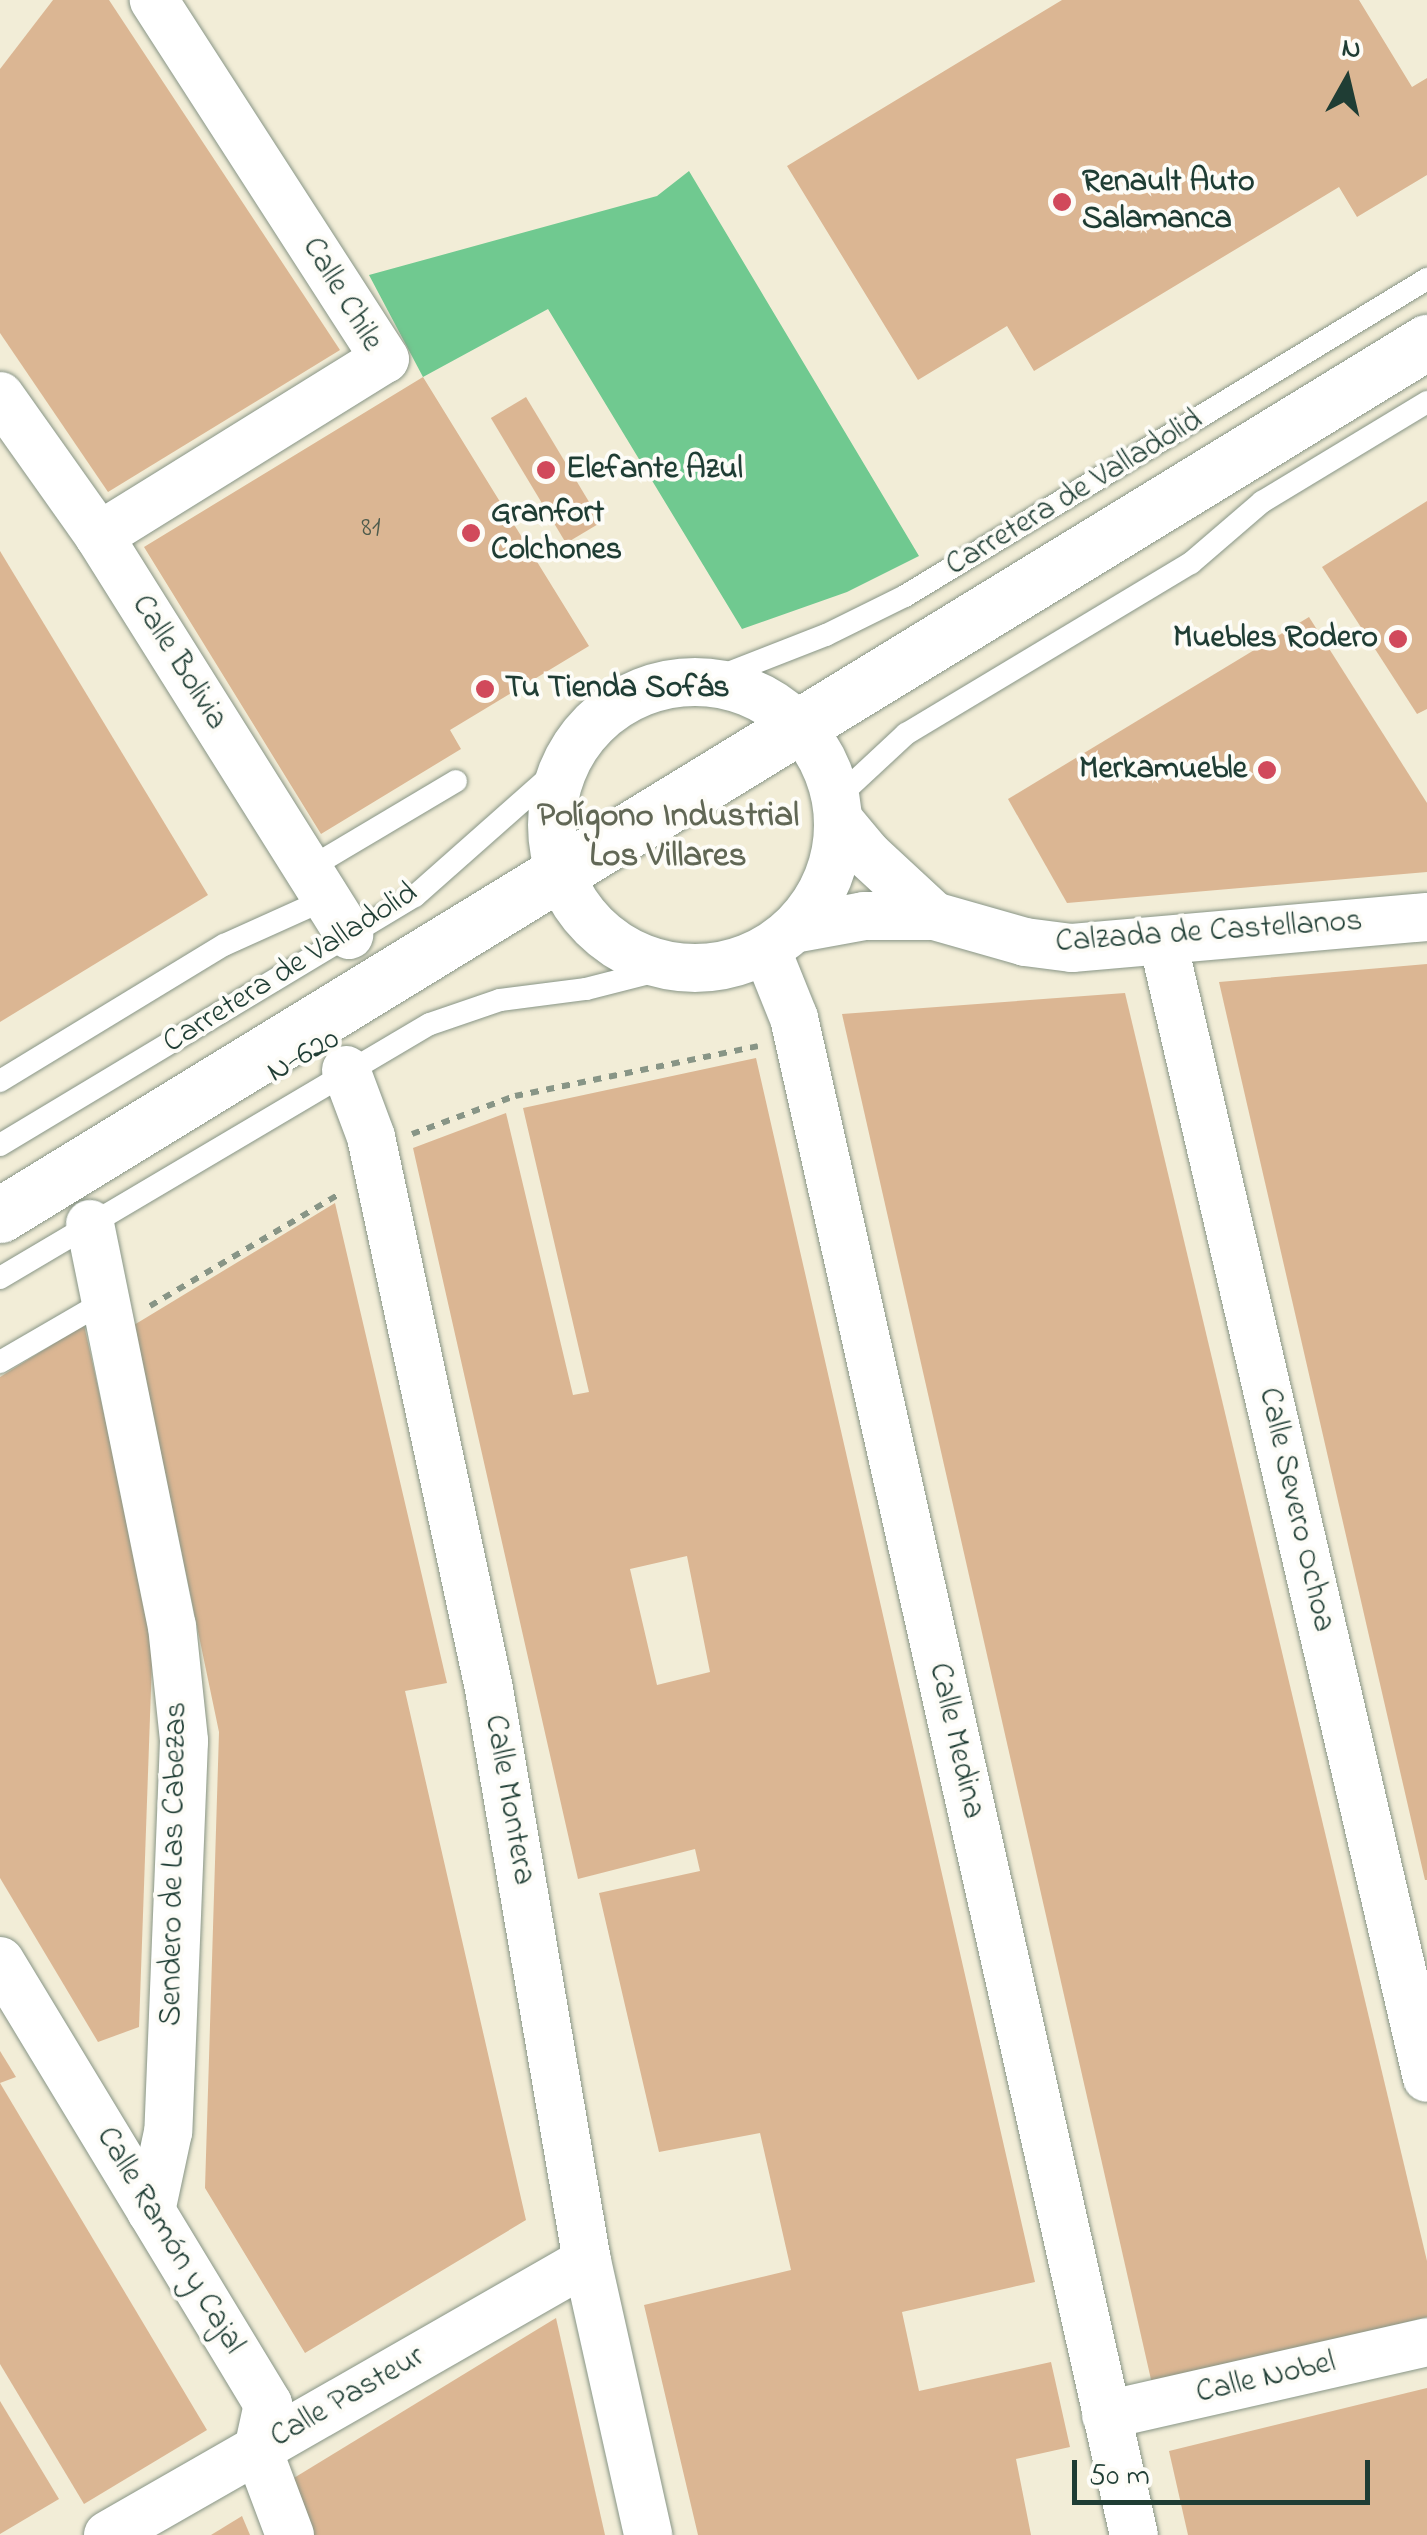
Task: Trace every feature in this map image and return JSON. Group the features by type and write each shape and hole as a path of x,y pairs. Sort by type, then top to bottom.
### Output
{"highway":[{"name":"Carretera de Valladolid","path":"0,1216 1427,342"}],"street":[{"name":"Calle Chile","path":"99,536 384,359 154,0"},
{"name":"Calle Bolivia","path":"0,396 99,536 328,901"},
{"name":"Carretera de Valladolid","path":"780,940 717,967 672,966 624,950 585,918 559,875 551,839 552,802 562,766 587,728 622,700 664,684 708,681 757,695 798,724 828,772 837,809"},
{"name":"Calzada de Castellanos","path":"837,809 868,855 934,916"},
{"path":"780,940 819,897 835,860 837,809"},
{"name":"Calzada de Castellanos","path":"780,940 864,916 934,916 1025,942 1072,948 1427,917"},
{"name":"Calle Medina","path":"780,940 798,1036 1134,2535"},
{"name":"Calle Severo Ochoa","path":"1163,942 1414,1957 1427,2078"},
{"name":"Calle Montera","path":"346,1070 376,1161 489,1688 588,2261 648,2535"},
{"name":"Sendero de Las Cabezas","path":"90,1224 172,1626 184,1742 168,2132 151,2211"},
{"name":"Calle Ramón y Cajal","path":"0,1961 268,2404 258,2450"},
{"name":"Calle Pasteur","path":"108,2535 588,2261"},
{"name":"Calle Nobel","path":"1106,2415 1427,2342"},
{"path":"258,2450 290,2535"}],"lane":[{"name":"Carretera de Valladolid","path":"708,681 826,635 905,596 1427,280"},
{"path":"837,809 906,734 1191,563 1262,502 1427,402"},
{"name":"Carretera de Valladolid","path":"0,1146 328,901 415,896 562,766"},
{"path":"0,1082 224,945 328,901 456,781"},
{"name":"N-620","path":"0,1278 346,1070 430,1024 500,1000 586,989 672,966"},
{"path":"0,1362 110,1314"}],"path":[{"path":"110,1314 341,1193 405,1137 515,1096 798,1036"}],"green space":[{"path":"689,171 919,556 847,592 742,629 548,309 423,377 369,275 657,196"}],"building":[{"path":"53,0 109,0 340,350 108,492 0,333 0,69"},
{"name":"Renault Auto Salamanca","path":"1062,0 1359,0 1412,87 1427,78 1427,175 1357,217 1339,187 1034,371 1007,326 918,380 787,166"},
{"path":"423,377 589,646 450,730 461,749 321,834 144,547"},
{"name":"Elefante Azul","path":"526,397 601,522 566,543 491,418"},
{"name":"Muebles Rodero","path":"1427,501 1427,709 1417,714 1322,567"},
{"path":"0,551 208,895 0,1022"},
{"name":"Merkamueble","path":"1309,617 1427,803 1427,872 1067,903 1008,799"},
{"path":"1427,964 1427,1880 1425,1880 1219,982"},
{"path":"1125,993 1427,2261 1427,2317 1152,2384 842,1014"},
{"path":"756,1058 1035,2282 902,2312 919,2391 1051,2362 1070,2447 1016,2459 1031,2535 698,2535 644,2305 791,2270 760,2133 659,2152 599,1893 700,1871 695,1849 578,1879 413,1148 506,1113 573,1395 589,1392 523,1108","holes":["687,1556 710,1672 657,1685 630,1569"]},
{"path":"335,1203 447,1683 405,1691 526,2220 305,2353 205,2188 219,1732 134,1325"},
{"path":"84,1325 153,1632 139,2027 98,2042 0,1878 0,1377"},
{"path":"0,2051 16,2077 0,2083"},
{"path":"0,2083 207,2430 84,2504 0,2364"},
{"path":"556,2318 605,2535 313,2535 289,2481"},
{"path":"1427,2388 1427,2535 1188,2535 1169,2451"},
{"path":"0,2401 59,2499 0,2534"},
{"path":"242,2516 250,2535 211,2535"}],"place":[{"name":"Renault Auto Salamanca","path":"1062,202"},
{"name":"Elefante Azul","path":"546,470"},
{"name":"Granfort Colchones","path":"471,533"},
{"name":"Muebles Rodero","path":"1398,639"},
{"name":"Tu Tienda Sofás","path":"485,689"},
{"name":"Merkamueble","path":"1267,770"}],"district":[{"name":"Polígono Industrial Los Villares","path":"668,837"}]}
